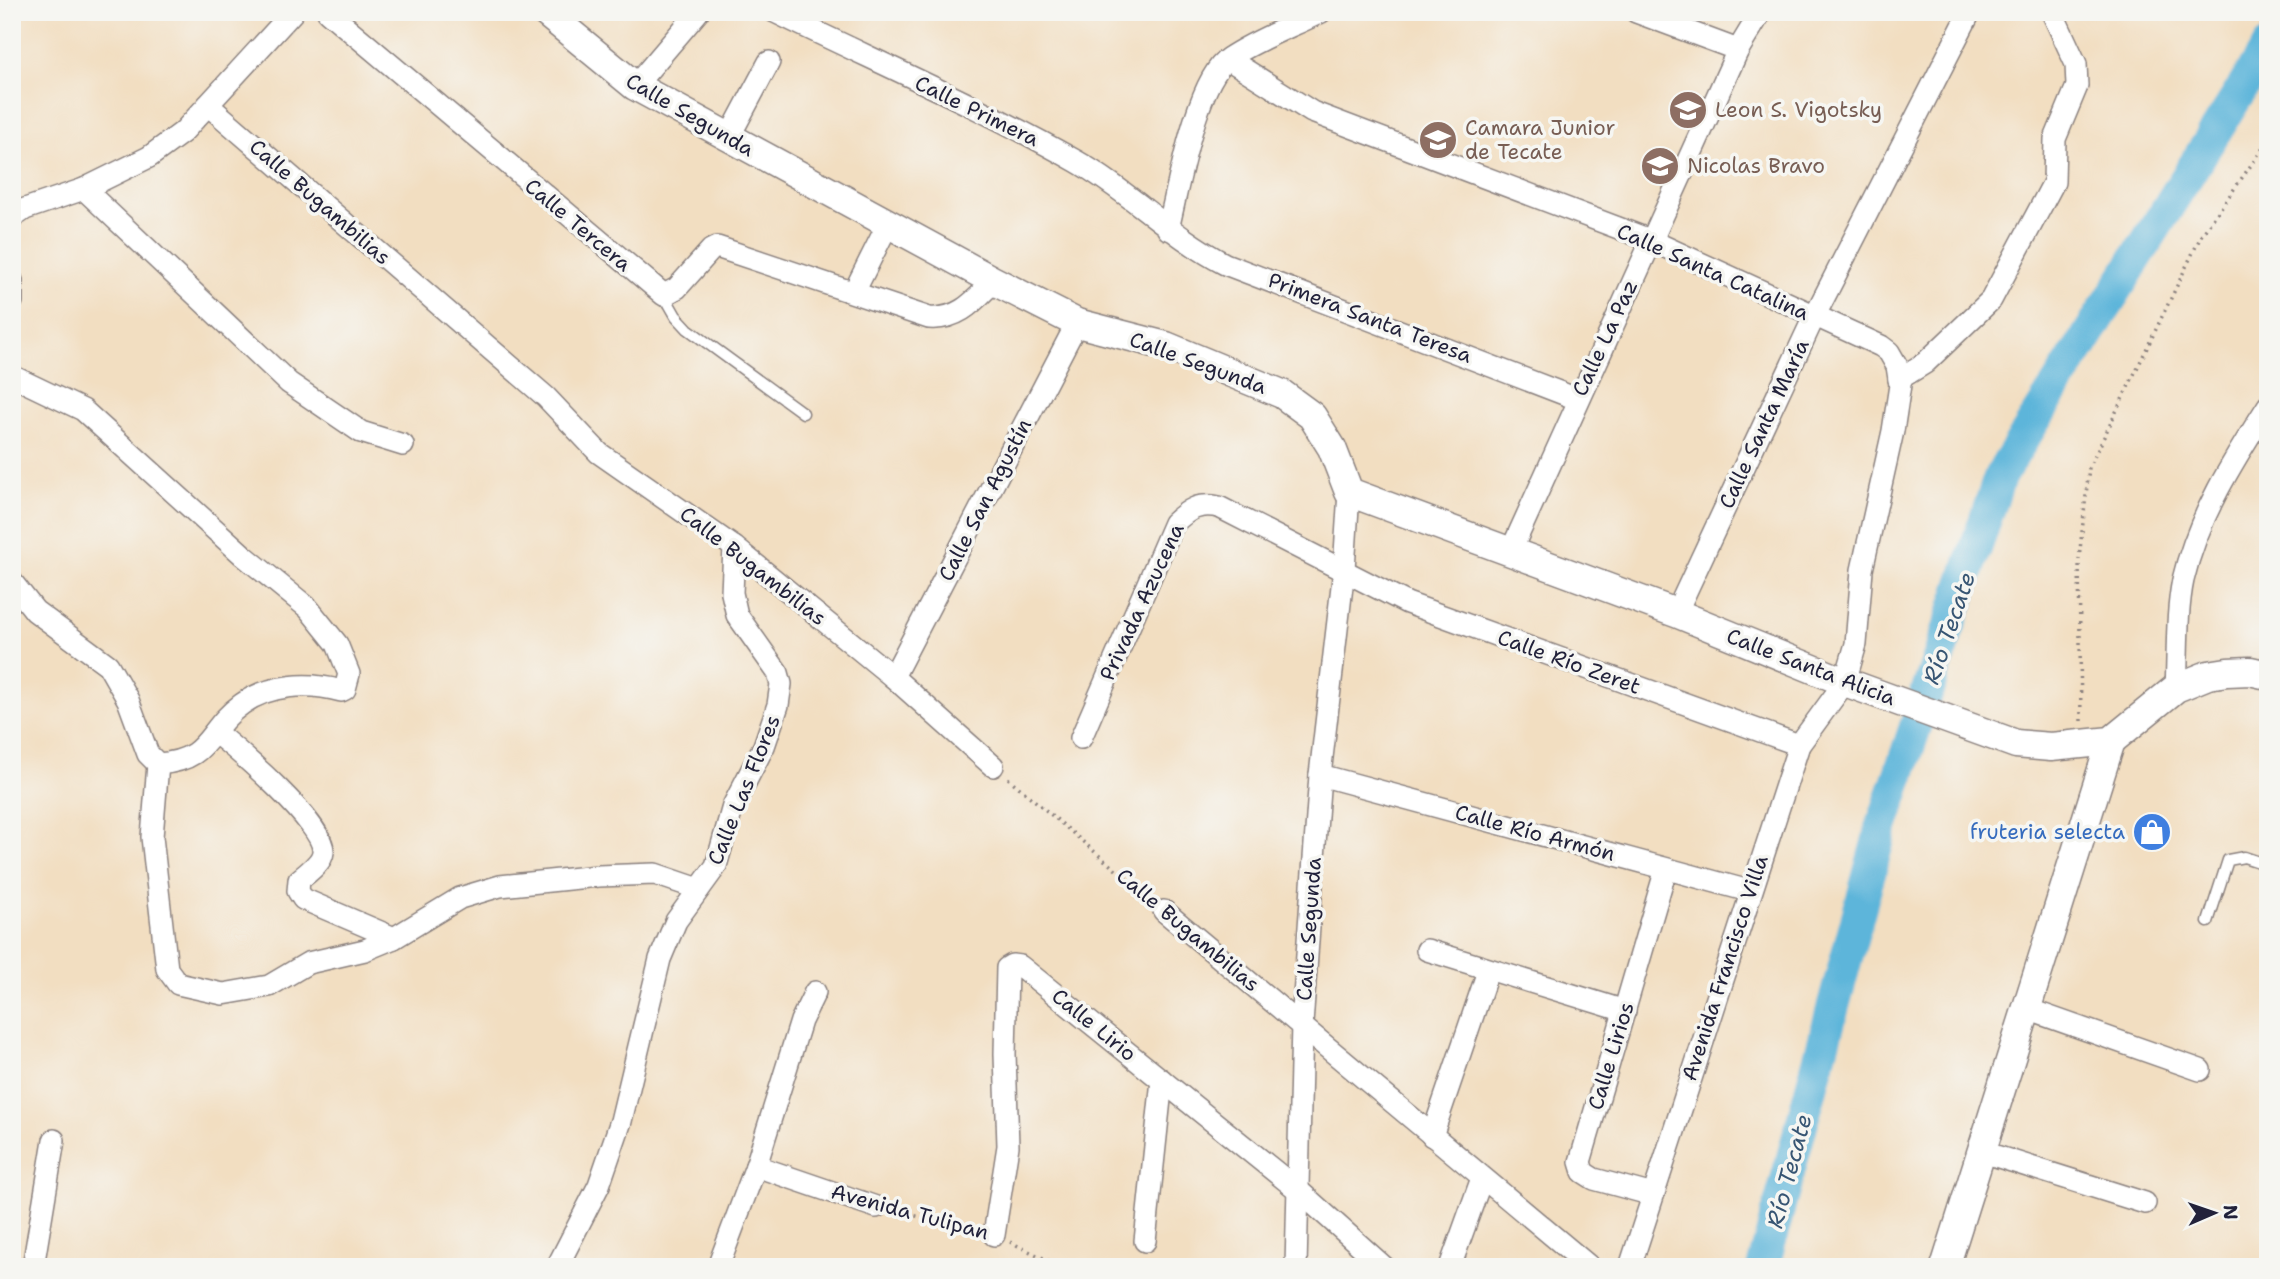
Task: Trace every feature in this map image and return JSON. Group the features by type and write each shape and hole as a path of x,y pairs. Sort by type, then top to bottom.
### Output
{"street":[{"path":"12,218 24,209 84,189 149,157 183,132 293,12"},
{"name":"Calle Tercera","path":"328,12 664,295"},
{"name":"Calle Segunda","path":"545,12 635,86 728,139 889,222 994,281 1077,323 1166,346 1282,394 1312,416 1332,448 1349,492 1345,569 1320,775 1301,1024"},
{"path":"635,86 698,12"},
{"name":"Calle Primera","path":"775,12 1078,162 1129,197 1168,229"},
{"path":"1168,229 1202,96 1213,74 1228,59 1321,12"},
{"path":"1636,12 1738,50"},
{"name":"Calle La Paz","path":"1510,553 1577,399 1738,50 1761,12"},
{"name":"Calle Santa María","path":"1676,613 1814,317 1970,12"},
{"path":"1845,682 1856,643 1862,570 1894,431 1899,379 1925,363 1991,300 2054,182 2055,139 2072,105 2077,86 2076,64 2052,12"},
{"name":"Calle Santa Catalina","path":"1228,59 1312,112 1650,240 1889,352 1897,366 1899,379"},
{"path":"728,139 769,62"},
{"name":"Calle Bugambilias","path":"208,105 546,397 599,453 734,547 893,677 993,766"},
{"path":"84,189 289,383 361,432 403,445"},
{"path":"854,292 889,222"},
{"name":"Primera Santa Teresa","path":"1168,229 1193,247 1225,264 1577,399"},
{"path":"664,295 677,288 711,250 718,247 929,318 945,319 971,304 994,281"},
{"path":"12,281 12,301"},
{"name":"Calle San Agustín","path":"893,677 1077,323"},
{"path":"12,376 83,410 243,555 307,608 337,644 349,674 345,690 299,685 263,693 242,704 201,751 180,762 158,764"},
{"path":"2176,688 2183,583 2192,550 2225,473 2268,406"},
{"name":"Calle Santa Alicia","path":"1349,492 1676,613 1845,682 2016,744 2051,747 2111,741 2176,688 2208,675 2227,672 2268,675"},
{"name":"Privada Azucena","path":"1081,738 1174,523 1195,506 1219,507 1345,569"},
{"name":"Calle Las Flores","path":"557,1267 599,1185 621,1121 660,959 676,921 716,866 733,806 764,746 778,705 781,684 771,659 737,615 732,593 734,547"},
{"name":"Calle Río Zeret","path":"1345,569 1407,603 1798,745"},
{"path":"12,582 35,611 108,665 128,700 148,754 158,764 152,837 167,969 178,984 223,994 269,986 308,963 365,950 394,938 460,898 500,886 598,876 654,874 699,890"},
{"name":"Avenida Francisco Villa","path":"1630,1267 1798,745 1845,682"},
{"path":"215,732 258,767 318,834 324,849 321,859 299,880 298,891 303,899 394,938"},
{"path":"1945,1267 2111,741"},
{"name":"Calle Río Armón","path":"1320,775 1749,891"},
{"name":"Calle Lirios","path":"1653,1195 1594,1179 1583,1172 1580,1162 1666,869"},
{"name":"Calle Bugambilias","path":"1164,911 1590,1267"},
{"path":"1427,950 1488,971 1625,1011"},
{"name":"Calle Lirio","path":"994,1235 1008,1146 1005,1054 1007,968 1012,965 1020,966 1298,1190 1384,1267"},
{"path":"1432,1136 1488,971"},
{"path":"718,1267 756,1166 802,1021 815,992"},
{"path":"2027,1009 2200,1070"},
{"path":"1296,1267 1301,1024"},
{"path":"1145,1241 1162,1080"},
{"path":"33,1267 54,1140"},
{"path":"1983,1152 2144,1203"},
{"name":"Avenida Tulipan","path":"756,1166 876,1206"},
{"path":"1450,1267 1482,1178"}],"lane":[{"path":"664,295 676,316 688,329 803,413"},
{"path":"2208,922 2228,860 2244,857 2268,865"}],"path":[{"path":"2081,746 2079,559 2089,468 2201,236 2268,141"},
{"name":"Calle Bugambilias","path":"993,766 1164,911"},
{"name":"Avenida Tulipan","path":"876,1206 994,1235 1062,1267"}],"waterway":[{"name":"Río Tecate","path":"1763,1267 1882,826 2000,476 2268,47"}],"place":[{"name":"Leon S. Vigotsky","path":"1688,110"},
{"name":"Camara Junior de Tecate","path":"1438,140"},
{"name":"Nicolas Bravo","path":"1660,166"},
{"name":"fruteria selecta","path":"2152,832"}]}
